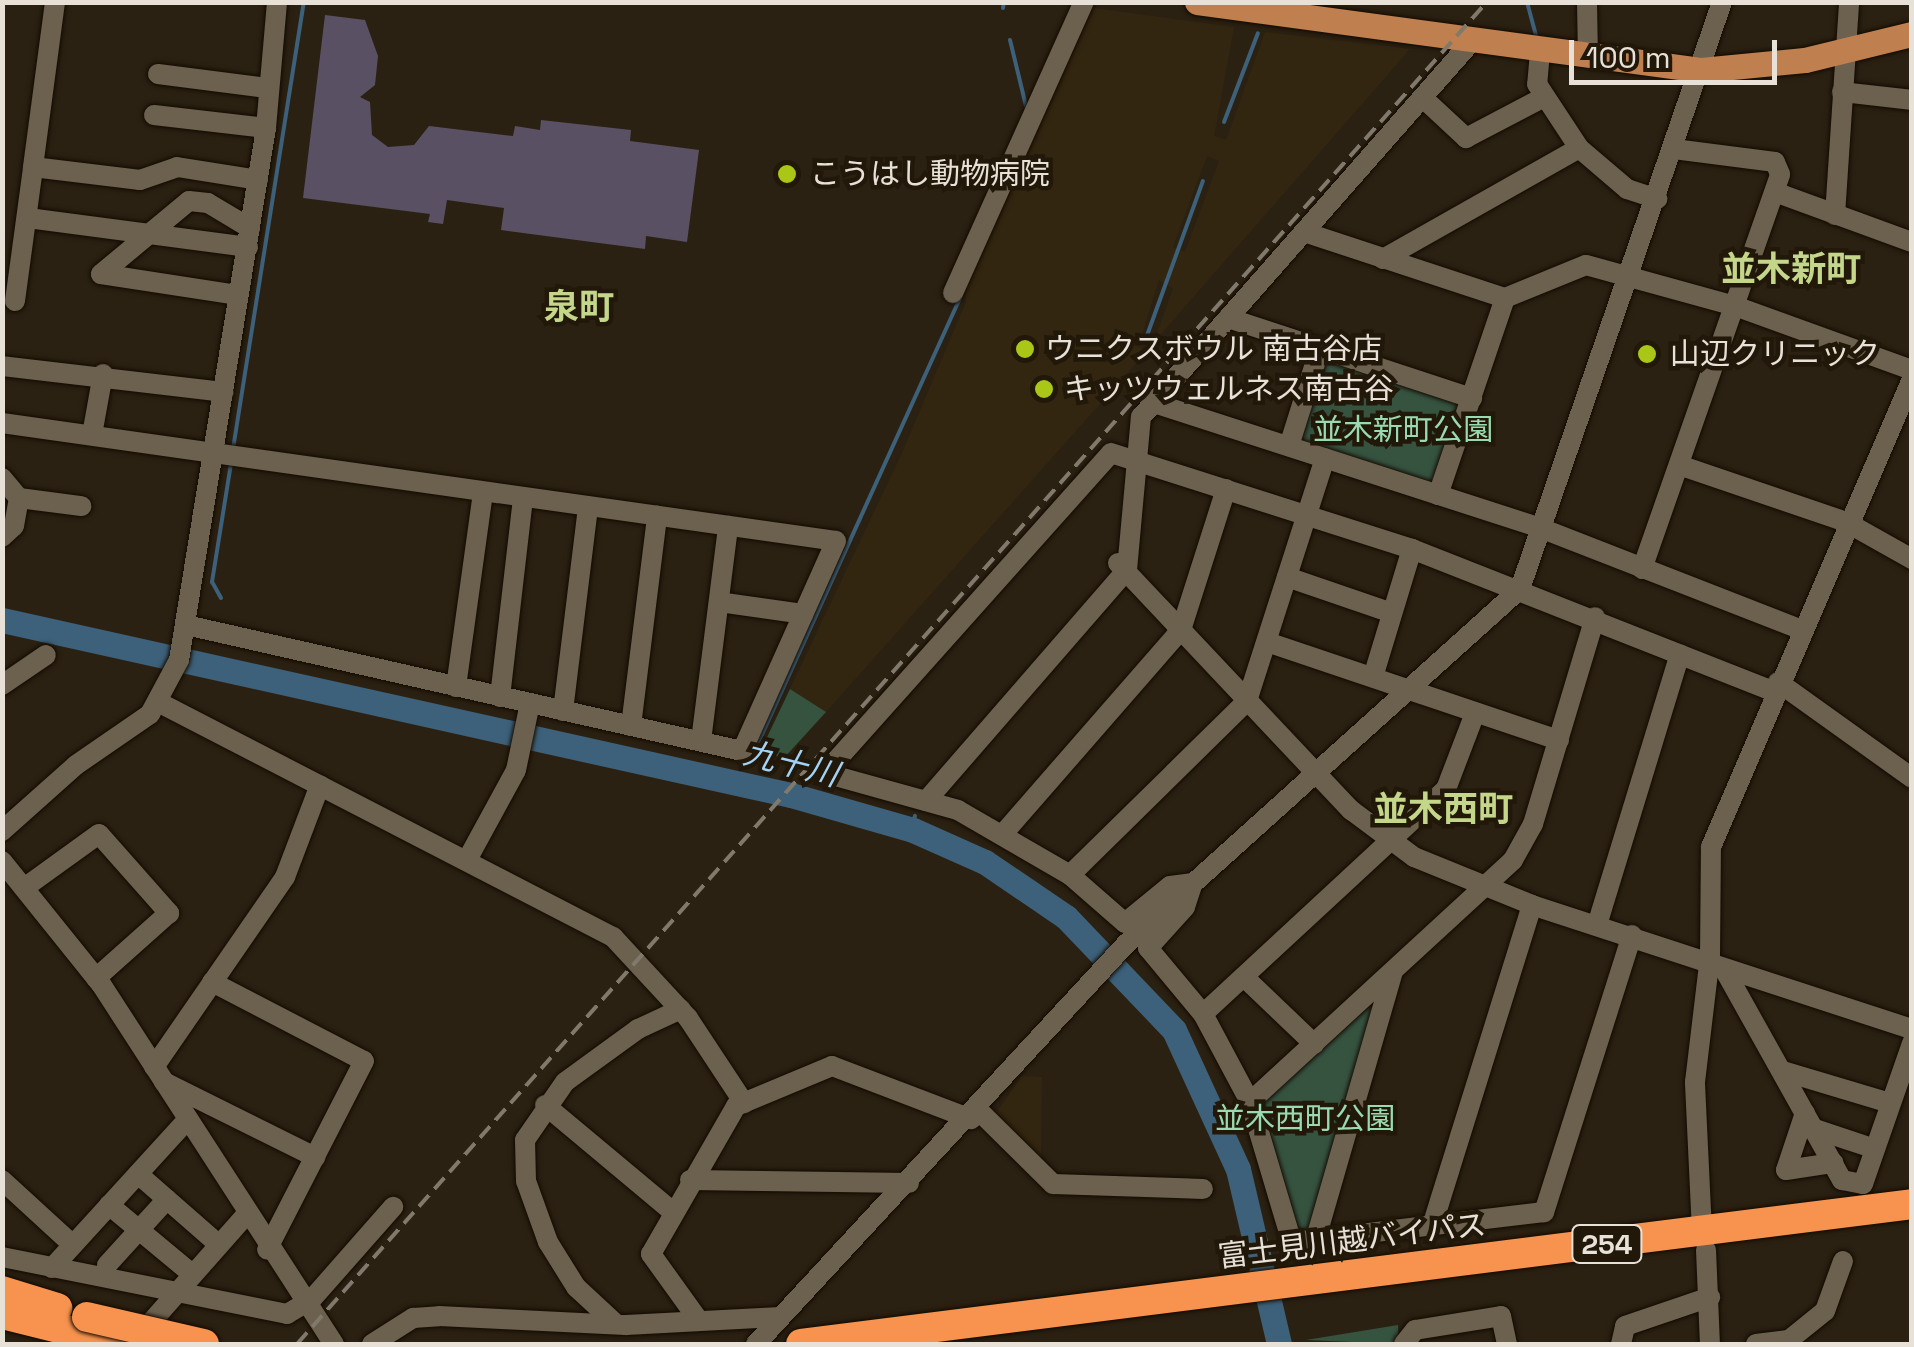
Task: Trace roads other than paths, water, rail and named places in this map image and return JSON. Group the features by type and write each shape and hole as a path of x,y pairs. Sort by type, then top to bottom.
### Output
{"highway":[{"name":"富士見川越バイパス","path":"1704,1241 1912,1204"},
{"name":"富士見川越バイパス","path":"801,1344 1234,1300 1704,1241 1912,1224"},
{"path":"2,1291 122,1344"},
{"name":"富士見川越バイパス","path":"972,1344 1234,1300"},
{"path":"2,1314 204,1344"}],"main road":[{"path":"1196,2 1319,10 1540,52 1701,70 1845,53 1912,34"}],"street":[{"path":"15,301 55,2"},
{"path":"2,831 160,703 171,679 185,633 249,238 266,128 277,2"},
{"path":"953,293 1084,2"},
{"path":"1587,2 1588,57"},
{"path":"756,1344 975,1115 1126,944 1520,588 1544,529 1722,2"},
{"path":"1836,215 1850,2"},
{"path":"920,799 1123,566 1141,418 1472,41"},
{"path":"1540,52 1537,84 1579,148 1627,188 1657,198"},
{"path":"158,74 267,88"},
{"path":"1842,92 1912,100"},
{"path":"1423,98 1466,138 1544,97"},
{"path":"154,115 266,128"},
{"path":"1383,259 1579,148"},
{"path":"1642,569 1775,192 1774,162 1674,149"},
{"path":"33,167 140,180 177,168 258,180"},
{"path":"1775,192 1912,242"},
{"path":"238,295 101,274 144,233 189,201 208,203 249,238"},
{"path":"28,218 144,233 249,238"},
{"path":"1304,232 1505,298 1582,264 1735,306 1912,370"},
{"path":"1438,494 1505,298"},
{"path":"1228,318 1319,351 1472,398"},
{"path":"1288,446 1319,351"},
{"path":"2,366 103,374 223,392"},
{"path":"92,435 103,374"},
{"path":"1710,1344 1695,1082 1717,963 1711,847 1799,629 1912,379"},
{"path":"1154,403 1544,529 1799,629"},
{"path":"2,422 214,456 836,541 742,751 563,710 529,711 500,697 456,687 185,633"},
{"path":"1193,883 1170,886 1124,922 1070,875 1002,835 920,799 825,773 1107,456 1134,460 1412,549 1595,617 1680,654 1775,686 1912,778"},
{"path":"1070,875 1247,701 1325,458"},
{"path":"1679,465 1846,522 1912,559"},
{"path":"2,478 19,498 81,506"},
{"path":"1002,835 1181,630 1226,489"},
{"path":"456,687 484,493"},
{"path":"2,537 14,526 19,498"},
{"path":"500,697 524,498"},
{"path":"563,710 588,507"},
{"path":"632,726 657,516"},
{"path":"700,741 728,526"},
{"path":"1372,677 1412,549"},
{"path":"1123,566 1247,701 1393,844 1532,906 1632,935 1912,1029"},
{"path":"1287,577 1392,614"},
{"path":"718,602 804,614"},
{"path":"1250,1102 1488,889 1523,844 1595,617"},
{"path":"1266,642 1559,740"},
{"path":"2,684 46,654"},
{"path":"1598,925 1680,654"},
{"path":"160,703 613,937 681,1010 744,1103"},
{"path":"467,860 518,759 529,711"},
{"path":"1203,1014 1393,844 1451,782 1475,712"},
{"path":"158,1074 212,982 285,878 320,785"},
{"path":"24,888 99,834 168,913 96,978"},
{"path":"2,861 96,978 302,1306 334,1344"},
{"path":"1193,883 1185,907 1148,948 1203,1014 1250,1102 1290,1236 1316,1238 1544,1212 1632,935"},
{"path":"1432,1223 1532,906"},
{"path":"1717,963 1842,1180 1863,1184 1912,1043"},
{"path":"1316,1238 1392,974"},
{"path":"1244,976 1314,1044"},
{"path":"212,982 364,1061 267,1250"},
{"path":"616,1324 566,1272 526,1181 525,1140 545,1105 604,1052 681,1010"},
{"path":"697,1318 651,1254 718,1126 744,1103 832,1066 975,1115 1053,1184 1203,1189"},
{"path":"1782,1071 1890,1103"},
{"path":"158,1074 315,1157"},
{"path":"545,1105 673,1212"},
{"path":"52,1268 187,1120"},
{"path":"1810,1121 1875,1149"},
{"path":"1810,1121 1786,1170 1832,1163"},
{"path":"138,1174 218,1244"},
{"path":"2,1180 73,1245"},
{"path":"690,1180 909,1183"},
{"path":"107,1265 167,1198"},
{"path":"109,1205 192,1274"},
{"path":"2,1257 174,1296 273,1312 302,1306 393,1206"},
{"path":"131,1344 246,1214"},
{"path":"1756,1344 1790,1342 1825,1311 1842,1261"},
{"path":"1621,1344 1624,1326 1710,1297"},
{"path":"372,1344 413,1318 439,1316 616,1324 697,1318 781,1318"},
{"path":"1404,1344 1415,1330 1501,1316 1508,1344"},
{"path":"1464,1322 1467,1344"}],"waterway":[{"path":"233,449 304,2"},
{"path":"1003,8 1004,2"},
{"path":"1527,2 1536,36"},
{"path":"1224,122 1258,33"},
{"path":"1010,40 1026,106"},
{"path":"1145,341 1203,181"},
{"path":"755,750 960,299"},
{"path":"221,598 212,582 231,463"},
{"name":"九十川","path":"2,620 791,795 913,830 985,862 1066,917 1174,1030 1238,1169 1279,1344"},
{"path":"910,829 915,816"}],"railway":[{"path":"297,1344 1487,2"}],"place":[{"name":"こうはし動物病院","path":"787,174"},
{"name":"ウニクスボウル 南古谷店","path":"1025,349"},
{"name":"山辺クリニック","path":"1647,354"},
{"name":"キッツウェルネス南古谷","path":"1044,389"}],"district":[{"name":"並木新町","path":"1791,269"},
{"name":"泉町","path":"579,307"},
{"name":"並木西町","path":"1443,809"}],"park label":[{"name":"並木新町公園","path":"1403,430"},
{"name":"並木西町公園","path":"1305,1119"}]}
